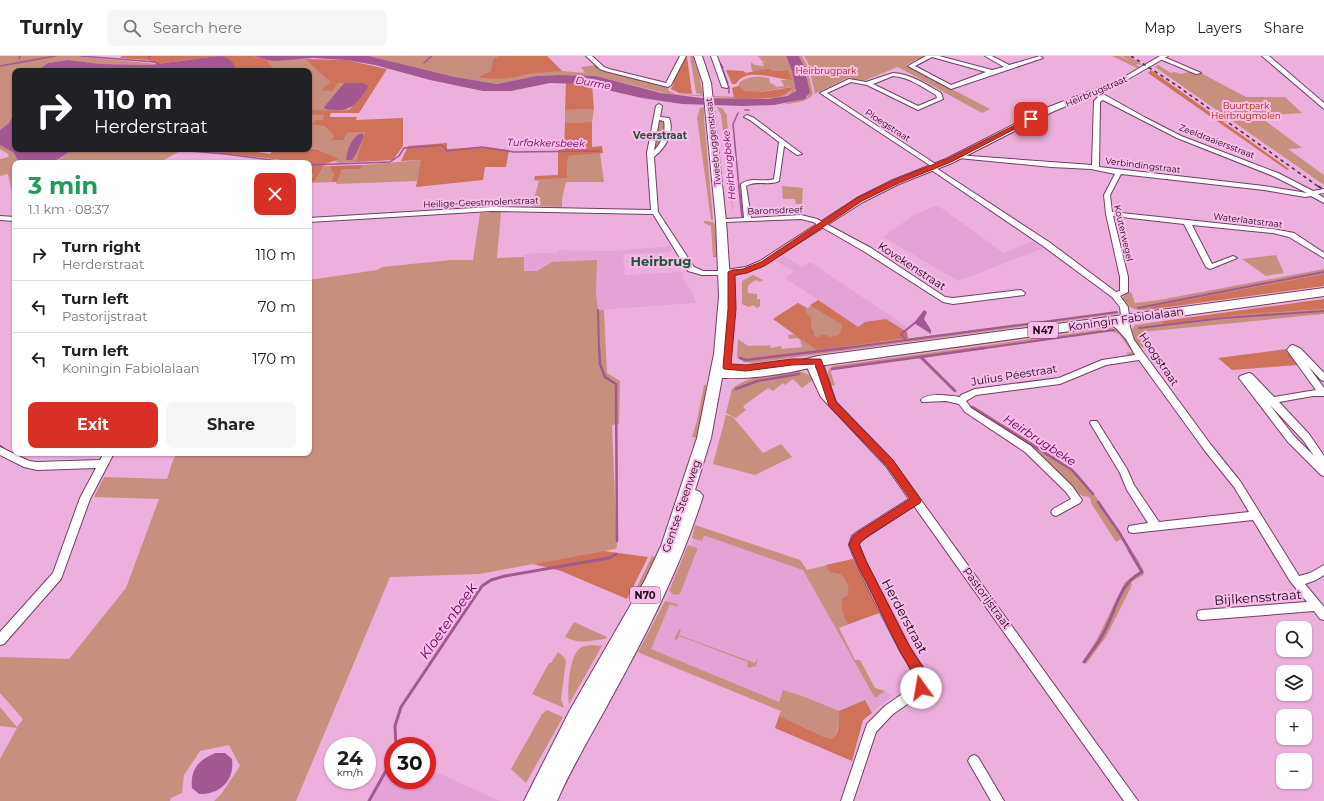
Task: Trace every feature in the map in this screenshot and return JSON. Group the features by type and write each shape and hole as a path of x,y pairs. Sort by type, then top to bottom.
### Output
{"main road":[{"name":"Tweebruggenstraat","path":"698,56 704,72 712,107 724,225"},
{"name":"Tweebruggenstraat","path":"703,56 710,77 710,95"},
{"name":"Gentse Steenweg","path":"547,801 568,758 658,593 682,538 712,438 732,309 732,292 728,272 724,225"},
{"name":"Gentse Steenweg","path":"534,801 577,717 651,585 669,546 704,438 722,370 728,272"},
{"name":"Koningin Fabiolalaan","path":"722,370 747,374 793,367 814,362 1324,292"}],"street":[{"path":"589,56 602,68 607,70 668,85 684,56"},
{"name":"Tweebruggenstraat","path":"714,56 726,87"},
{"path":"992,72 931,56 911,66 951,87 992,72 1040,58"},
{"path":"988,56 1008,67"},
{"path":"1265,56 1324,107"},
{"name":"Heirbrugstraat","path":"728,272 744,272 764,263 860,200 896,182 958,156 1040,114 1096,92 1131,76 1164,57 1198,73"},
{"path":"899,74 941,97 918,108 868,84 899,74"},
{"name":"Ploegstraat","path":"868,84 861,84 852,80 823,93 934,167"},
{"name":"Zeeldraaiersstraat","path":"1096,92 1182,138 1282,176 1313,193 1324,201"},
{"path":"1096,168 1097,101 1103,97"},
{"path":"659,106 650,158 655,212 691,269 702,273 728,272"},
{"path":"747,117 752,119 799,154"},
{"path":"650,158 658,151 668,134 667,119 657,118"},
{"path":"748,220 743,185 750,181 770,183 777,180 782,141"},
{"name":"Verbindingstraat","path":"958,156 1096,168 1119,172 1264,188 1305,195 1324,191"},
{"name":"Hoogstraat","path":"934,167 1046,244 1115,295 1124,307 1130,340 1141,357 1208,448 1237,484 1297,581 1320,610"},
{"name":"Kouterwegel","path":"1115,295 1124,292 1124,277 1109,214 1107,196 1119,172"},
{"name":"Heilige-Geestmolenstraat","path":"312,220 491,209 655,212"},
{"name":"Waterlaatstraat","path":"1109,214 1273,231 1292,235 1324,256"},
{"name":"Baronsdreef","path":"724,225 748,220 805,217 823,224"},
{"path":"0,218 12,219"},
{"path":"1187,222 1210,267 1233,258"},
{"name":"Kovekenstraat","path":"823,224 868,250 943,300 953,301 1021,293"},
{"path":"1108,322 1118,326 1130,340"},
{"path":"1260,402 1323,393 1291,350 1293,348 1298,351 1324,378"},
{"name":"Julius Péestraat","path":"962,401 964,397 975,392 1060,381 1105,362 1141,357"},
{"name":"Pastorijstraat","path":"814,362 819,387 832,403 889,462 1132,801"},
{"path":"1324,463 1306,437 1272,400 1248,376 1243,378 1260,402 1291,439 1324,472"},
{"name":"Julius Péestraat","path":"925,400 946,398 962,401 968,410 1028,449 1077,500 1056,512"},
{"path":"1094,423 1124,472 1130,487 1156,526"},
{"path":"1291,439 1306,437"},
{"path":"0,451 27,464 37,466 102,464"},
{"path":"0,640 57,576 80,509 107,456"},
{"name":"Herderstraat","path":"847,801 871,728 889,710 921,688 920,673 905,650 861,563 854,544 856,539 861,535 916,500"},
{"path":"1133,529 1257,515"},
{"path":"1297,581 1312,577 1324,570"},
{"name":"Bijlkensstraat","path":"1202,615 1320,610"},
{"path":"974,761 998,801"}],"shaded area":[{"path":"122,56 218,56 157,64 148,60 120,58"},
{"path":"221,56 253,56 267,60 273,68 234,68"},
{"path":"499,56 547,56 562,71 532,73 499,79 479,77 491,71 493,60"},
{"path":"685,56 687,56 692,94 679,93 671,89 674,83 671,82"},
{"path":"305,59 346,60 387,69 359,113 331,113 330,117 357,117 356,120 403,118 403,146 393,160 356,162 365,132 347,133 343,140 331,140 334,136 324,126 313,124 316,120 323,120 324,115 312,114 312,110 348,111 368,88 363,83 338,83 332,91 321,90 330,82"},
{"path":"770,68 772,71 788,70 792,80 754,75 747,76 736,84 732,84 726,70 743,71 746,73"},
{"path":"1151,70 1289,169 1287,170 1148,73"},
{"path":"566,83 592,85 594,109 565,110"},
{"path":"738,86 746,91 760,92 793,88 782,95 774,97 757,99 734,98 732,88"},
{"path":"592,122 592,147 602,146 603,153 568,156 567,178 534,180 535,176 558,175 558,150 564,149 565,123"},
{"path":"447,143 447,149 482,147 509,150 506,167 485,167 483,180 416,187 421,160 401,161 408,146"},
{"path":"312,149 340,159 325,164 315,181 312,181 314,174 312,174 312,160 282,160 212,152 257,152 270,154 272,152 312,152"},
{"path":"362,165 361,169 342,169 337,182 331,182 334,174 331,171 331,166"},
{"path":"937,205 1004,253 1033,241 1044,248 958,281 883,237 914,215"},
{"path":"670,246 672,252 623,254 625,275 682,272 683,279 692,291 696,303 598,310 524,271 524,255 536,253 557,253 558,250 614,251"},
{"path":"784,256 802,267 810,262 910,329 907,332 886,319 858,327 785,278 794,272 776,261"},
{"path":"1324,274 1324,286 1153,309 1149,307"},
{"path":"1324,299 1324,309 1237,315 1163,324 1163,321"},
{"path":"818,300 858,327 865,322 886,319 907,332 908,338 817,350 773,319 798,303 805,308 811,319 811,328 814,331 814,336 819,337 822,334 831,337 839,335 842,327 841,324 810,305"},
{"path":"1287,349 1298,365 1232,370 1218,358"},
{"path":"697,526 800,560 807,570 853,559 879,613 839,628 855,660 860,660 875,688 893,695 863,720 852,761 775,728 781,711 640,654 671,592 691,546"},
{"path":"604,551 648,557 627,599 561,571 533,564"},
{"path":"853,559 879,613 848,624 842,611 843,598 848,595 847,583 840,574 830,572 826,565"},
{"path":"865,700 872,713 863,720 852,761 775,728 779,716 824,737 832,739 835,737 838,730 839,711"},
{"path":"436,772 500,801 369,801 384,774 384,789 436,789"}],"green space":[{"path":"0,56 85,56 84,57 157,64 100,64 68,60 48,63 40,68 12,68 12,117 9,123 0,130"},
{"path":"369,56 547,56 562,71 585,73 581,67 596,65 601,69 663,85 667,87 669,91 676,94 760,98 790,93 793,88 752,92 738,86 740,82 750,78 766,77 770,78 770,83 776,87 784,86 781,80 791,80 788,70 772,71 770,68 753,72 751,62 755,65 764,66 762,62 767,61 762,61 758,56 786,56 792,71 796,89 793,93 778,98 741,99 668,94 596,76 536,76 497,84 455,77"},
{"path":"690,56 693,56 703,95 696,93"},
{"path":"799,56 802,56 806,63 813,94 803,101 781,105 808,97 806,76"},
{"name":"Heirbrugpark","path":"804,56 925,56 906,65 990,109 982,113 898,67 861,82 849,77 815,94 808,63"},
{"path":"1112,56 1120,56 1130,61 1122,56 1129,56 1143,65 1135,64 1140,67 1137,68"},
{"path":"305,59 330,82 322,90 338,83 344,83 324,107 327,109 349,109 349,111 312,111 312,68 273,68 267,60"},
{"name":"Buurtpark Heirbrugmolen","path":"1158,65 1171,73 1174,72 1181,74 1195,70 1246,97 1285,97 1302,113 1259,116 1302,148 1288,149 1324,175 1324,185 1155,67"},
{"path":"704,107 713,220 711,220 697,118 700,108"},
{"path":"717,107 722,108 727,115 733,215 721,115"},
{"path":"594,109 592,122 565,123 565,110"},
{"path":"312,114 324,114 324,126 334,136 332,139 346,133 366,132 356,162 339,163 334,161 338,160 317,149 312,148"},
{"path":"659,120 665,121 665,136 652,152"},
{"path":"0,145 14,153 18,160 12,160 12,193 8,174 0,176 0,159 9,157 7,153 0,149"},
{"path":"69,152 178,152 164,160 58,160"},
{"path":"600,153 604,182 566,182 562,199 562,207 532,206 539,181 534,180 567,178 568,156"},
{"path":"422,160 417,181 336,184 342,169 360,169 362,165"},
{"path":"324,166 331,166 331,171 334,174 331,182 312,183 312,180 315,181"},
{"path":"782,186 803,188 802,204 796,204 795,199 783,199"},
{"path":"501,212 497,258 524,257 524,271 537,271 552,262 597,260 596,293 598,310 604,310 607,373 620,381 619,424 612,425 617,547 615,549 479,574 390,577 296,801 214,801 222,793 240,766 229,745 200,751 184,775 182,793 171,798 170,801 0,801 0,759 17,728 0,726 0,707 17,727 23,719 0,693 0,657 69,659 126,588 159,499 94,497 104,477 167,479 175,456 312,456 312,280 377,270 382,267 451,260 473,260 480,213"},
{"path":"704,221 713,222 715,224 718,257 713,257 711,226 704,223"},
{"path":"1276,255 1284,273 1266,276 1242,259"},
{"path":"1324,269 1324,274 1150,307 1153,309 1135,309 1130,307 1122,298 1131,292 1135,303 1159,300"},
{"path":"753,275 763,280 760,282 756,280 748,286 748,293 757,294 757,299 760,299 760,306 757,308 753,305 749,307 742,304 742,281"},
{"path":"818,300 880,342 1120,312 1117,314 752,363 744,362 737,357 738,339 748,346 770,345 771,348 781,346 782,349 802,347 800,340 797,338 789,339 788,335 794,334 773,319 798,303 808,308"},
{"path":"1324,309 1324,314 1142,332 1144,348 1135,342 1131,331 1135,325 1163,321 1163,323 1237,315"},
{"path":"1118,315 1118,316 828,354"},
{"path":"1111,327 832,365 1096,328"},
{"path":"1112,328 1122,331 1136,354 1135,355 1128,355 1126,353 1132,352 1119,334 1110,331 923,358 956,390 953,391 919,358 832,369 831,373 835,385 830,386 828,377 828,372 833,366"},
{"path":"799,371 809,375 813,380 802,388 793,379 785,385 783,383 773,391 768,388 743,406 746,410 736,418 726,413 732,389 739,384 747,380 764,376"},
{"path":"704,385 706,385 706,390 708,393 697,438 692,437 697,421"},
{"path":"974,406 1064,463 1078,474 1100,502 1138,560 1144,572 1143,575 1131,582 1132,585 1106,637 1086,664 1083,661 1096,641 1125,582 1140,571 1140,569 1121,539 1116,542 1091,503 1089,497 1078,493 1033,450 971,408"},
{"path":"726,415 733,417 763,453 781,444 792,457 755,475 713,464"},
{"path":"695,525 800,560 807,570 853,559 879,613 839,628 855,660 860,660 875,688 885,691 875,698 803,570 706,536 704,536 702,541 692,538"},
{"path":"688,545 697,548 697,550 680,594 674,595 669,591"},
{"path":"652,556 656,558 642,594 635,591"},
{"path":"665,601 677,604 678,607 670,604 651,649 779,702 783,690 839,711 839,723 835,737 832,739 824,737 779,716 781,711 638,652"},
{"path":"574,622 607,637 605,639 575,641 565,637"},
{"path":"679,629 681,630 679,635 755,663 758,658 756,666 749,668 747,666 748,662 679,636 677,640 674,639"},
{"path":"591,645 602,646 569,704 568,691 573,660 580,648"},
{"path":"558,652 566,661 561,699 564,708 532,694 549,663 551,663"},
{"path":"547,710 563,717 526,783 511,769 542,714"}],"water":[{"path":"218,56 225,57 230,60 236,68 40,68 48,63 68,60 100,64 150,65"},
{"name":"Durme","path":"254,56 369,56 455,77 497,84 536,76 596,76 661,93 702,98 768,99 787,96 796,91 792,71 786,56 799,56 803,64 810,92 805,99 774,105 743,106 682,104 642,98 581,84 550,83 511,91 483,91 430,80 375,65 346,60 313,58 276,61"},
{"path":"344,83 363,83 367,85 368,88 359,100 351,107 341,110 325,109 324,107"},
{"path":"12,117 12,152 0,145 0,130 9,123"},
{"path":"362,133 364,136 356,154 352,160 346,160 353,140"},
{"path":"12,152 68,152 56,160 18,160"},
{"path":"924,310 927,312 924,319 931,330 931,334 914,323"},
{"path":"215,753 225,753 232,759 231,773 228,780 219,789 207,794 199,794 192,788 192,776 194,770 200,762"}],"waterway":[{"name":"Turfakkersbeek","path":"0,66 55,56"},
{"name":"Turfakkersbeek","path":"81,56 155,62 161,65"},
{"path":"424,63 432,56"},
{"path":"720,63 723,68"},
{"path":"596,67 607,71"},
{"path":"723,70 728,84"},
{"path":"613,73 661,85"},
{"path":"729,87 729,93"},
{"name":"Heirbrugbeke","path":"738,113 733,124 739,187"},
{"name":"Turfakkersbeek","path":"312,165 390,162 399,156 404,148 442,145 447,151 482,147 514,152 600,151"},
{"name":"Turfakkersbeek","path":"202,152 271,160"},
{"name":"Heirbrugbeke","path":"739,186 742,217"},
{"path":"1138,308 1324,272"},
{"name":"Kloetenbeek","path":"598,310 599,349"},
{"path":"1139,328 1223,318 1324,311"},
{"path":"841,349 1117,312"},
{"name":"Heirbrugbeke","path":"905,339 901,334 916,322"},
{"path":"978,349 1114,330"},
{"name":"Kloetenbeek","path":"599,348 600,364 605,377 616,384 617,541"},
{"path":"841,349 846,348"},
{"path":"832,369 985,348"},
{"path":"740,358 746,360 841,349"},
{"name":"Heirbrugbeke","path":"921,357 955,391"},
{"path":"736,389 757,381 799,374"},
{"name":"Heirbrugbeke","path":"972,407 1072,470 1093,494"},
{"path":"0,446 4,449"},
{"name":"Heirbrugbeke","path":"1098,502 1130,551"},
{"name":"Heirbrugbeke","path":"1084,662 1101,638 1123,591 1134,577 1142,572 1129,550"},
{"name":"Kloetenbeek","path":"396,737 395,726 401,707 482,586 491,580 505,576 609,558 616,554"},
{"name":"Kloetenbeek","path":"369,801 384,774"}],"railway":[{"path":"1131,56 1176,85 1319,187"},
{"path":"1318,186 1324,190"}],"district":[{"name":"Veerstraat","path":"660,135"},
{"name":"Heirbrug","path":"661,261"}],"route":[{"path":"921,688 920,673 905,650 861,563 854,544 856,539 861,535 916,500 889,462 832,403 826,380 818,361 792,362 746,368 727,367 732,309 732,272 744,272 764,263 853,203 896,182 949,160 1031,119"}]}
